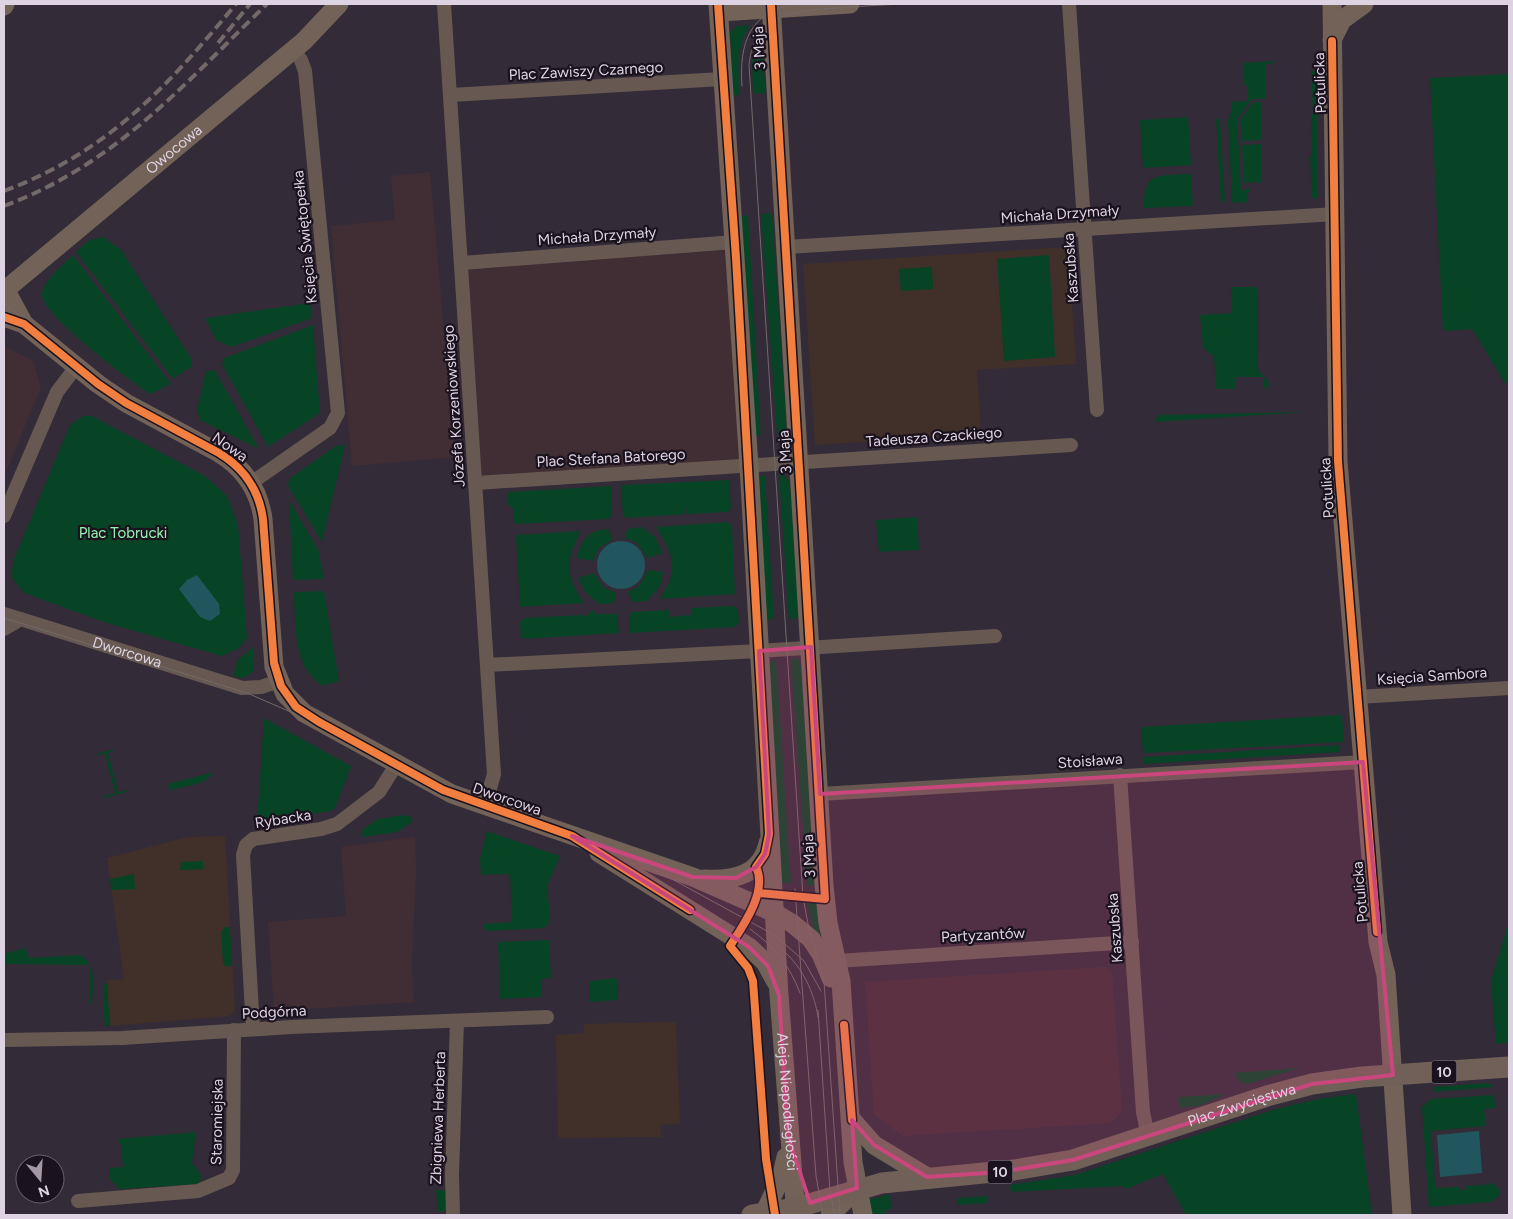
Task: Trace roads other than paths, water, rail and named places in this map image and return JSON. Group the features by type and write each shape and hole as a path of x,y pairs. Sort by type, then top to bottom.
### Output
{"main road":[{"name":"Plac Zwycięstwa","path":"1148,1136 1267,1096 1348,1078 1509,1067"},
{"name":"10","path":"760,1215 804,1210 858,1188 927,1177 1014,1170 1073,1160 1148,1136"}],"street":[{"name":"Owocowa","path":"4,289 293,49 339,4"},
{"name":"Józefa Korzeniowskiego","path":"444,4 494,776 485,806"},
{"path":"771,6 850,4"},
{"name":"Kaszubska","path":"1070,4 1097,410"},
{"name":"Potulicka","path":"1332,4 1338,461 1378,942 1386,975 1393,1075"},
{"name":"Potulicka","path":"1332,41 1334,32 1342,20 1364,4"},
{"name":"3 Maja","path":"779,995 749,466 718,8 771,6 825,899 841,981 844,1025"},
{"name":"Księcia Świętopełka","path":"293,49 301,60 304,71 338,407 334,424"},
{"name":"Plac Zawiszy Czarnego","path":"451,95 722,78"},
{"name":"Michała Drzymały","path":"786,247 1336,214"},
{"name":"Michała Drzymały","path":"462,262 735,242"},
{"name":"Nowa","path":"4,289 24,324"},
{"name":"Nowa","path":"4,317 24,324 76,367 127,404 226,457 240,469 259,499 264,519 272,655 279,681 291,701 312,718"},
{"path":"4,516 56,394 76,367"},
{"name":"Nowa","path":"251,484 334,424"},
{"name":"Tadeusza Czackiego","path":"799,462 1071,445"},
{"name":"3 Maja","path":"749,466 799,462"},
{"name":"Plac Stefana Batorego","path":"476,483 749,466"},
{"name":"Dworcowa","path":"4,614 242,688 261,687 279,681"},
{"path":"4,629 20,619"},
{"path":"487,665 759,651 995,636"},
{"name":"Księcia Sambora","path":"1357,697 1509,688"},
{"name":"Dworcowa","path":"312,718 443,790 693,877 774,913 804,932 818,948 830,975 844,1025"},
{"name":"Stoisława","path":"820,794 1363,762"},
{"name":"Rybacka","path":"253,1029 243,855 246,845 253,839 321,829 337,824 379,792 396,765"},
{"name":"Kaszubska","path":"1120,775 1143,1115 1148,1136"},
{"path":"693,877 722,879 744,875 762,859 769,834"},
{"name":"Dworcowa","path":"572,836 752,949 771,970 779,995"},
{"name":"Partyzantów","path":"836,961 1132,942"},
{"name":"Aleja Niepodległości","path":"779,995 788,1136"},
{"name":"Podgórna","path":"4,1040 122,1038 253,1029 547,1017"},
{"name":"Zbigniewa Herberta","path":"453,1215 452,1175 457,1021"},
{"path":"844,1025 854,1162 863,1215"},
{"name":"Staromiejska","path":"78,1201 198,1191 229,1178 233,1170 234,1030"},
{"path":"1393,1075 1396,1148 1402,1215"},
{"path":"852,1120 874,1145 927,1177"},
{"path":"788,1136 804,1210"},
{"path":"760,1215 782,1175 788,1136"},
{"path":"830,1215 858,1188"}],"water":[{"path":"616,541 626,541 635,545 641,551 644,556 644,574 635,585 626,589 616,589 607,585 601,579 597,570 597,560 601,551 607,545"},
{"path":"197,575 219,604 220,614 210,621 200,617 179,589 187,580"},
{"path":"1479,1131 1482,1173 1440,1177 1437,1135"}],"tram line":[{"path":"742,86 743,56 745,43 750,32 757,22 767,14 796,4"},
{"path":"840,1215 824,981 808,924 803,897 749,65 759,34 780,18 808,10 904,4"},
{"path":"4,303 115,391 234,457 256,482 267,514 279,667 285,684 301,706 423,775 457,791 619,850 776,936 804,961 821,991"},
{"path":"13,319 112,400 219,458 244,481 255,501 260,525 271,668 280,692 293,708 317,726 443,794 588,846 629,863"},
{"path":"4,618 247,693 293,713"},
{"path":"795,889 816,1176 823,1215"},
{"path":"750,929 767,942 780,957 800,993"},
{"path":"771,941 789,956 803,974 816,1006 818,1017"},
{"path":"818,1010 830,1192 835,1215"}],"railway":[{"path":"4,191 41,175 105,137 160,89 236,4"},
{"path":"218,43 250,4"},
{"path":"4,206 44,189 81,168 114,145 146,120 267,4"}],"park label":[{"name":"Plac Tobrucki","path":"123,533"}]}
